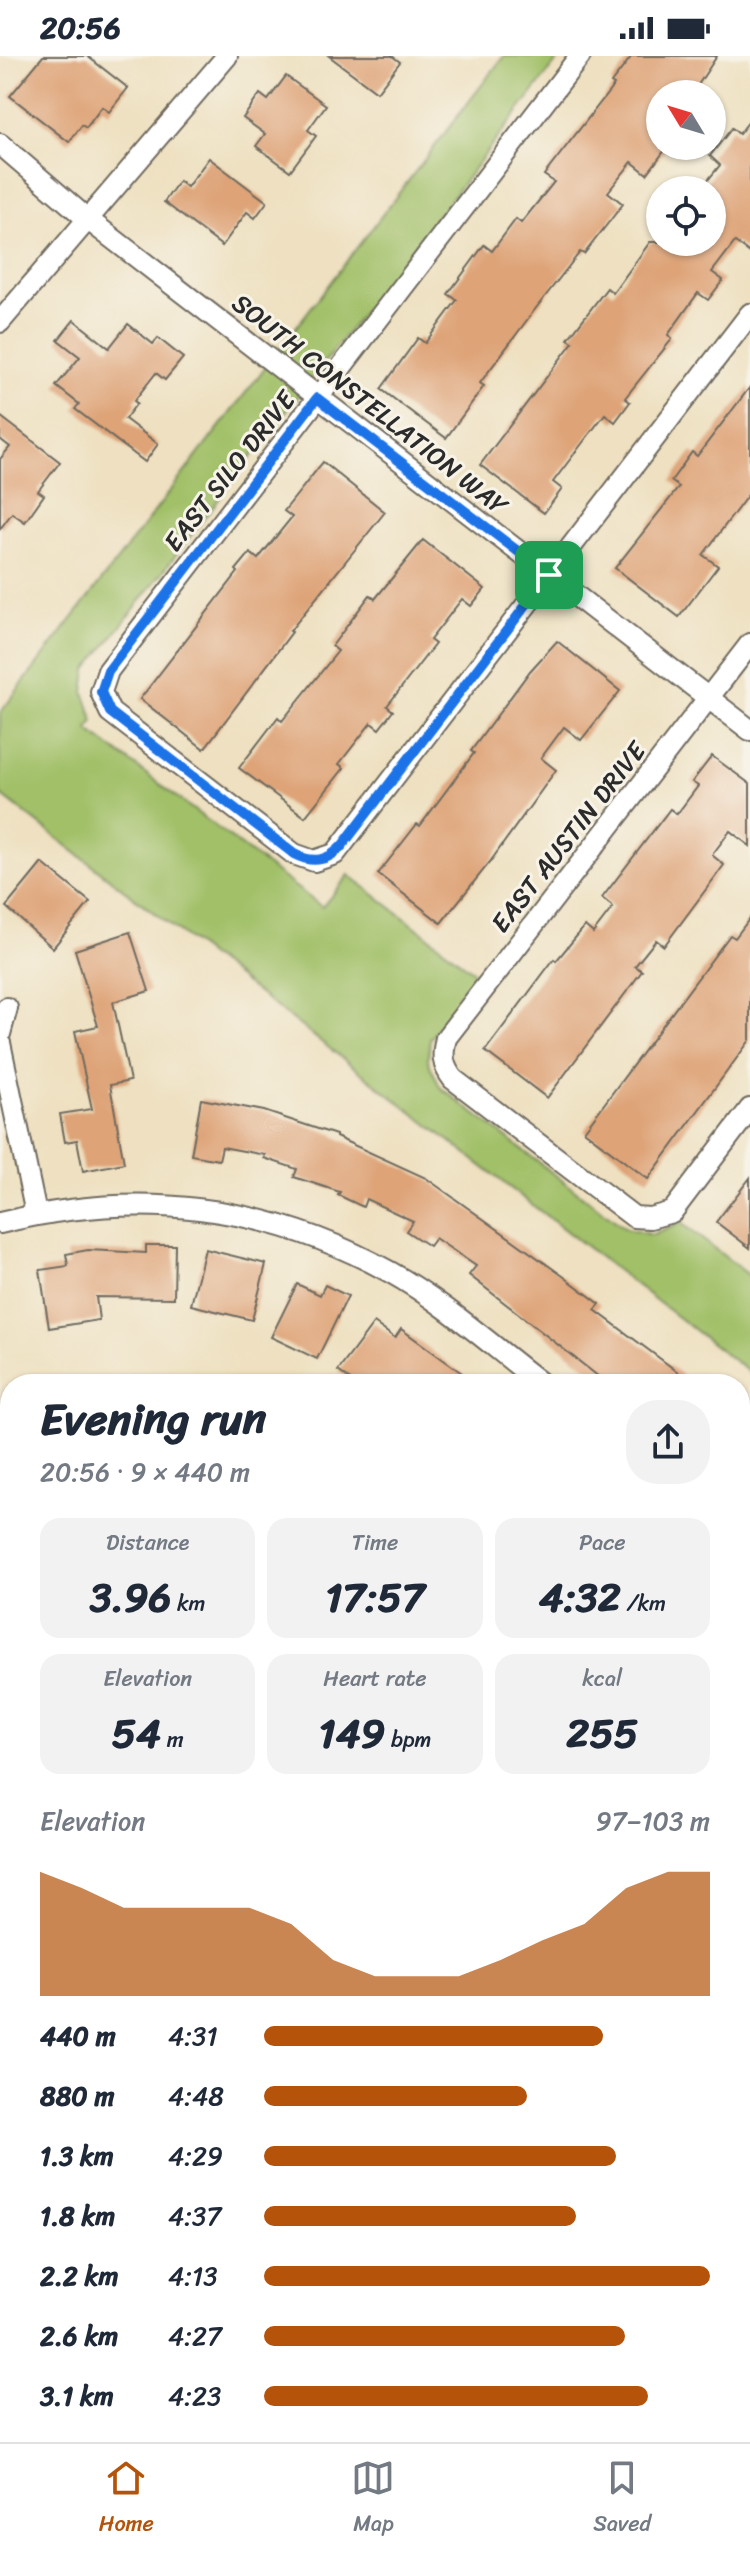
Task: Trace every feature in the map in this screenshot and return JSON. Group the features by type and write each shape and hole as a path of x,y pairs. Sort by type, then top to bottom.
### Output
{"street":[{"path":"0,322 227,56"},
{"name":"EAST SILO DRIVE","path":"549,575 342,846 335,854 320,860 304,859 270,836 110,712 101,692 108,671 580,56"},
{"name":"SOUTH CONSTELLATION WAY","path":"0,144 86,218 750,730"},
{"path":"549,575 750,314"},
{"name":"EAST AUSTIN DRIVE","path":"750,644 446,1038 442,1052 444,1068 453,1079 634,1217 650,1218 672,1212 750,1109"},
{"path":"0,1034 7,1008"},
{"path":"0,1043 36,1214"},
{"path":"0,1223 36,1214 117,1204 154,1204 207,1209 302,1232 390,1272 425,1294 529,1374"}],"green space":[{"path":"504,56 561,56 87,670 84,692 94,721 88,730 322,907 349,875 479,976 430,1039 428,1061 440,1087 626,1229 653,1235 681,1223 750,1276 750,1373 0,794 0,713"}],"building":[{"path":"43,56 87,56 128,88 109,112 102,107 86,128 82,125 69,142 10,96"},
{"path":"329,56 392,56 400,62 377,92"},
{"path":"632,56 717,56 701,80 646,80 646,160 658,160 647,174 632,162 608,192 623,204 533,312 480,383 484,386 446,438 381,389 418,338 425,343 457,300 448,294 484,245 492,251 516,219 521,223 554,182 544,175 614,85 611,83"},
{"path":"286,76 326,105 308,130 316,136 290,171 256,146 265,134 243,118 260,94 268,100"},
{"path":"750,120 750,253 735,242 726,254 726,176 711,176 720,165 714,160 726,160 726,136 732,128 739,134"},
{"path":"209,158 267,202 255,218 247,212 222,246 164,202 179,181 187,187"},
{"path":"646,248 646,256 724,256 712,272 723,280 708,300 698,293 668,335 672,339 625,398 630,402 615,422 605,414 581,445 553,482 562,489 544,513 480,465 573,342 568,339 607,288 613,293"},
{"path":"74,320 109,348 128,324 153,344 158,338 183,358 165,380 156,373 134,401 137,403 125,419 158,444 145,462 75,409 79,404 56,386 80,357 58,340"},
{"path":"750,387 750,492 703,555 718,566 679,617 615,568 679,487 671,481 692,452 697,456"},
{"path":"0,416 60,462 38,491 44,495 25,522 12,513 0,529 0,459 10,447 0,439"},
{"path":"323,462 385,512 290,631 204,749 140,699 250,553 258,559 292,517 284,511"},
{"path":"423,540 485,589 471,606 462,599 430,640 435,644 387,706 393,711 379,729 371,723 339,764 344,768 305,817 239,768 278,717 282,721 338,651 332,646 370,595 375,599"},
{"path":"557,641 620,691 581,740 564,727 541,758 556,770 490,862 441,923 378,874 417,824 420,826 530,671"},
{"path":"712,756 750,784 750,846 730,831 712,855 724,865 664,946 656,940 635,966 642,971 547,1098 485,1051 554,959 556,961 585,926 593,933 613,907 602,898 670,809 677,814 698,786 692,782"},
{"path":"42,863 90,902 53,948 6,907"},
{"path":"750,918 750,1040 648,1179 584,1131 730,935 735,938"},
{"path":"130,932 149,991 113,1002 130,1081 110,1085 124,1163 83,1171 77,1140 65,1142 60,1114 92,1109 75,1031 98,1026 75,950"},
{"path":"201,1099 264,1111 336,1135 426,1178 600,1304 595,1310 681,1374 595,1374 469,1275 476,1266 435,1238 429,1246 406,1231 413,1221 366,1199 363,1207 338,1195 340,1192 294,1177 297,1169 264,1158 265,1155 222,1147 219,1160 191,1155"},
{"path":"750,1178 750,1248 716,1222"},
{"path":"146,1245 175,1245 174,1298 96,1297 99,1320 49,1328 40,1270 68,1266 66,1254 88,1250 146,1253"},
{"path":"205,1249 266,1264 252,1320 191,1305"},
{"path":"297,1284 320,1295 325,1285 348,1296 317,1359 271,1337"},
{"path":"374,1323 395,1338 401,1329 463,1374 342,1374 338,1371"}],"route":[{"path":"317,398 549,575 342,846 325,859 314,861 294,854 110,712 104,703 101,692 108,671 317,398"}]}
